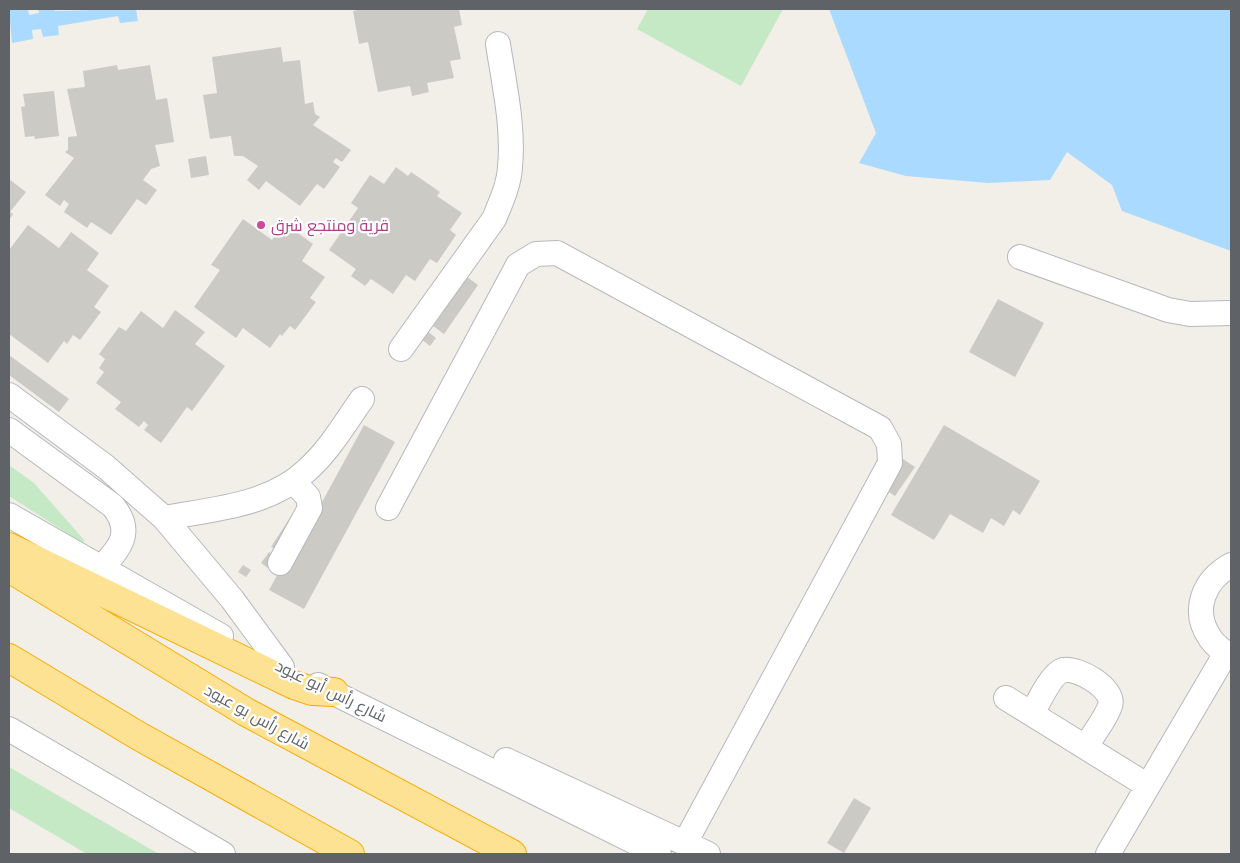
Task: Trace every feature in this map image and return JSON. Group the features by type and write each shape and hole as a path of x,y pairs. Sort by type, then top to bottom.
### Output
{"highway":[{"path":"9,548 294,685 312,690 334,692"},
{"name":"شارع رأس بو عبود","path":"9,568 246,712 512,854"},
{"path":"14,663 137,736 350,854"}],"street":[{"path":"401,349 494,218 504,195 510,169 511,142 498,44"},
{"path":"388,508 518,266 536,254 557,253 880,428 889,444 890,463 685,843"},
{"path":"1020,257 1168,310 1190,314 1231,313"},
{"path":"9,396 106,467 164,518 237,606 282,667"},
{"path":"164,518 266,497 294,482 324,452 362,399"},
{"path":"9,430 113,506 121,516 124,530 122,542 101,568"},
{"path":"280,563 310,508 308,498 294,482"},
{"name":"شارع رأس أبو عبود","path":"9,515 177,612 282,667 659,854"},
{"path":"1108,854 1229,654 1214,643 1205,630 1201,614 1202,598 1208,584 1219,572 1231,565"},
{"path":"1032,714 1054,676 1062,670 1072,670 1100,684 1110,697 1110,706 1086,747"},
{"path":"334,692 382,704 708,854"},
{"path":"1006,698 1148,786"},
{"path":"9,729 223,854"}],"green space":[{"path":"648,9 783,9 741,86 637,29"},
{"path":"9,465 34,483 85,541 81,542 9,496"},
{"path":"9,767 159,854 87,854 9,808"}],"water":[{"path":"9,9 28,9 29,15 39,13 38,9 54,9 55,11 136,9 138,21 120,23 118,16 58,26 59,35 43,37 41,29 32,30 33,39 12,43"},
{"path":"829,9 1231,9 1231,251 1122,211 1112,185 1067,152 1050,180 988,183 906,176 859,163 876,133"}],"building":[{"path":"362,9 459,9 462,25 454,27 461,59 450,61 454,78 427,83 429,92 412,96 410,86 378,92 368,42 359,44 353,11"},
{"path":"281,47 283,62 300,60 305,104 313,102 315,114 320,117 313,125 351,150 342,162 336,158 333,162 340,167 324,189 317,184 300,206 266,181 259,190 247,180 258,166 243,156 234,156 231,136 210,139 203,95 217,93 212,57"},
{"path":"117,65 118,70 150,65 156,100 167,98 174,142 155,145 160,166 151,169 143,180 157,190 146,205 137,199 111,235 91,222 87,228 64,212 69,204 64,200 60,206 45,195 74,158 65,152 68,150 68,137 77,136 67,89 85,87 83,71"},
{"path":"54,91 59,136 35,139 34,136 25,137 21,107 25,106 23,94"},
{"path":"206,156 209,175 191,178 188,159"},
{"path":"396,167 408,176 411,172 440,192 437,196 462,213 450,230 456,235 437,263 430,259 415,281 406,275 393,294 371,279 365,286 351,276 356,269 329,250 358,208 351,203 370,175 384,184"},
{"path":"9,179 26,192 10,212 13,214 9,220"},
{"path":"243,219 272,240 284,223 313,244 302,261 325,277 310,298 316,302 295,330 290,326 282,336 280,334 270,348 243,328 236,338 194,307 220,270 211,265"},
{"path":"28,225 59,248 71,232 99,253 87,270 109,286 94,307 101,312 80,340 73,335 67,344 64,341 48,363 9,334 9,250"},
{"path":"463,274 478,285 444,334 429,323"},
{"path":"998,299 1044,323 1015,377 969,352"},
{"path":"175,310 205,332 195,344 225,366 192,411 187,407 161,443 144,430 148,425 144,421 139,427 115,409 121,402 96,383 104,372 99,368 105,359 99,354 119,327 126,331 141,311 163,328"},
{"path":"427,331 436,338 430,346 421,339"},
{"path":"9,355 69,399 59,412 9,375"},
{"path":"364,425 395,442 304,609 269,590 281,568 285,570"},
{"path":"944,425 1040,481 1020,515 1013,510 1004,526 991,518 983,533 950,514 934,540 891,515"},
{"path":"900,457 915,467 895,496 880,486"},
{"path":"293,513 300,518 279,551 271,547"},
{"path":"269,552 276,556 268,568 261,563"},
{"path":"243,565 251,570 246,577 238,572"},
{"path":"854,798 871,808 844,853 827,843"}],"place":[{"name":"قرية ومنتجع شرق","path":"261,225"}]}
